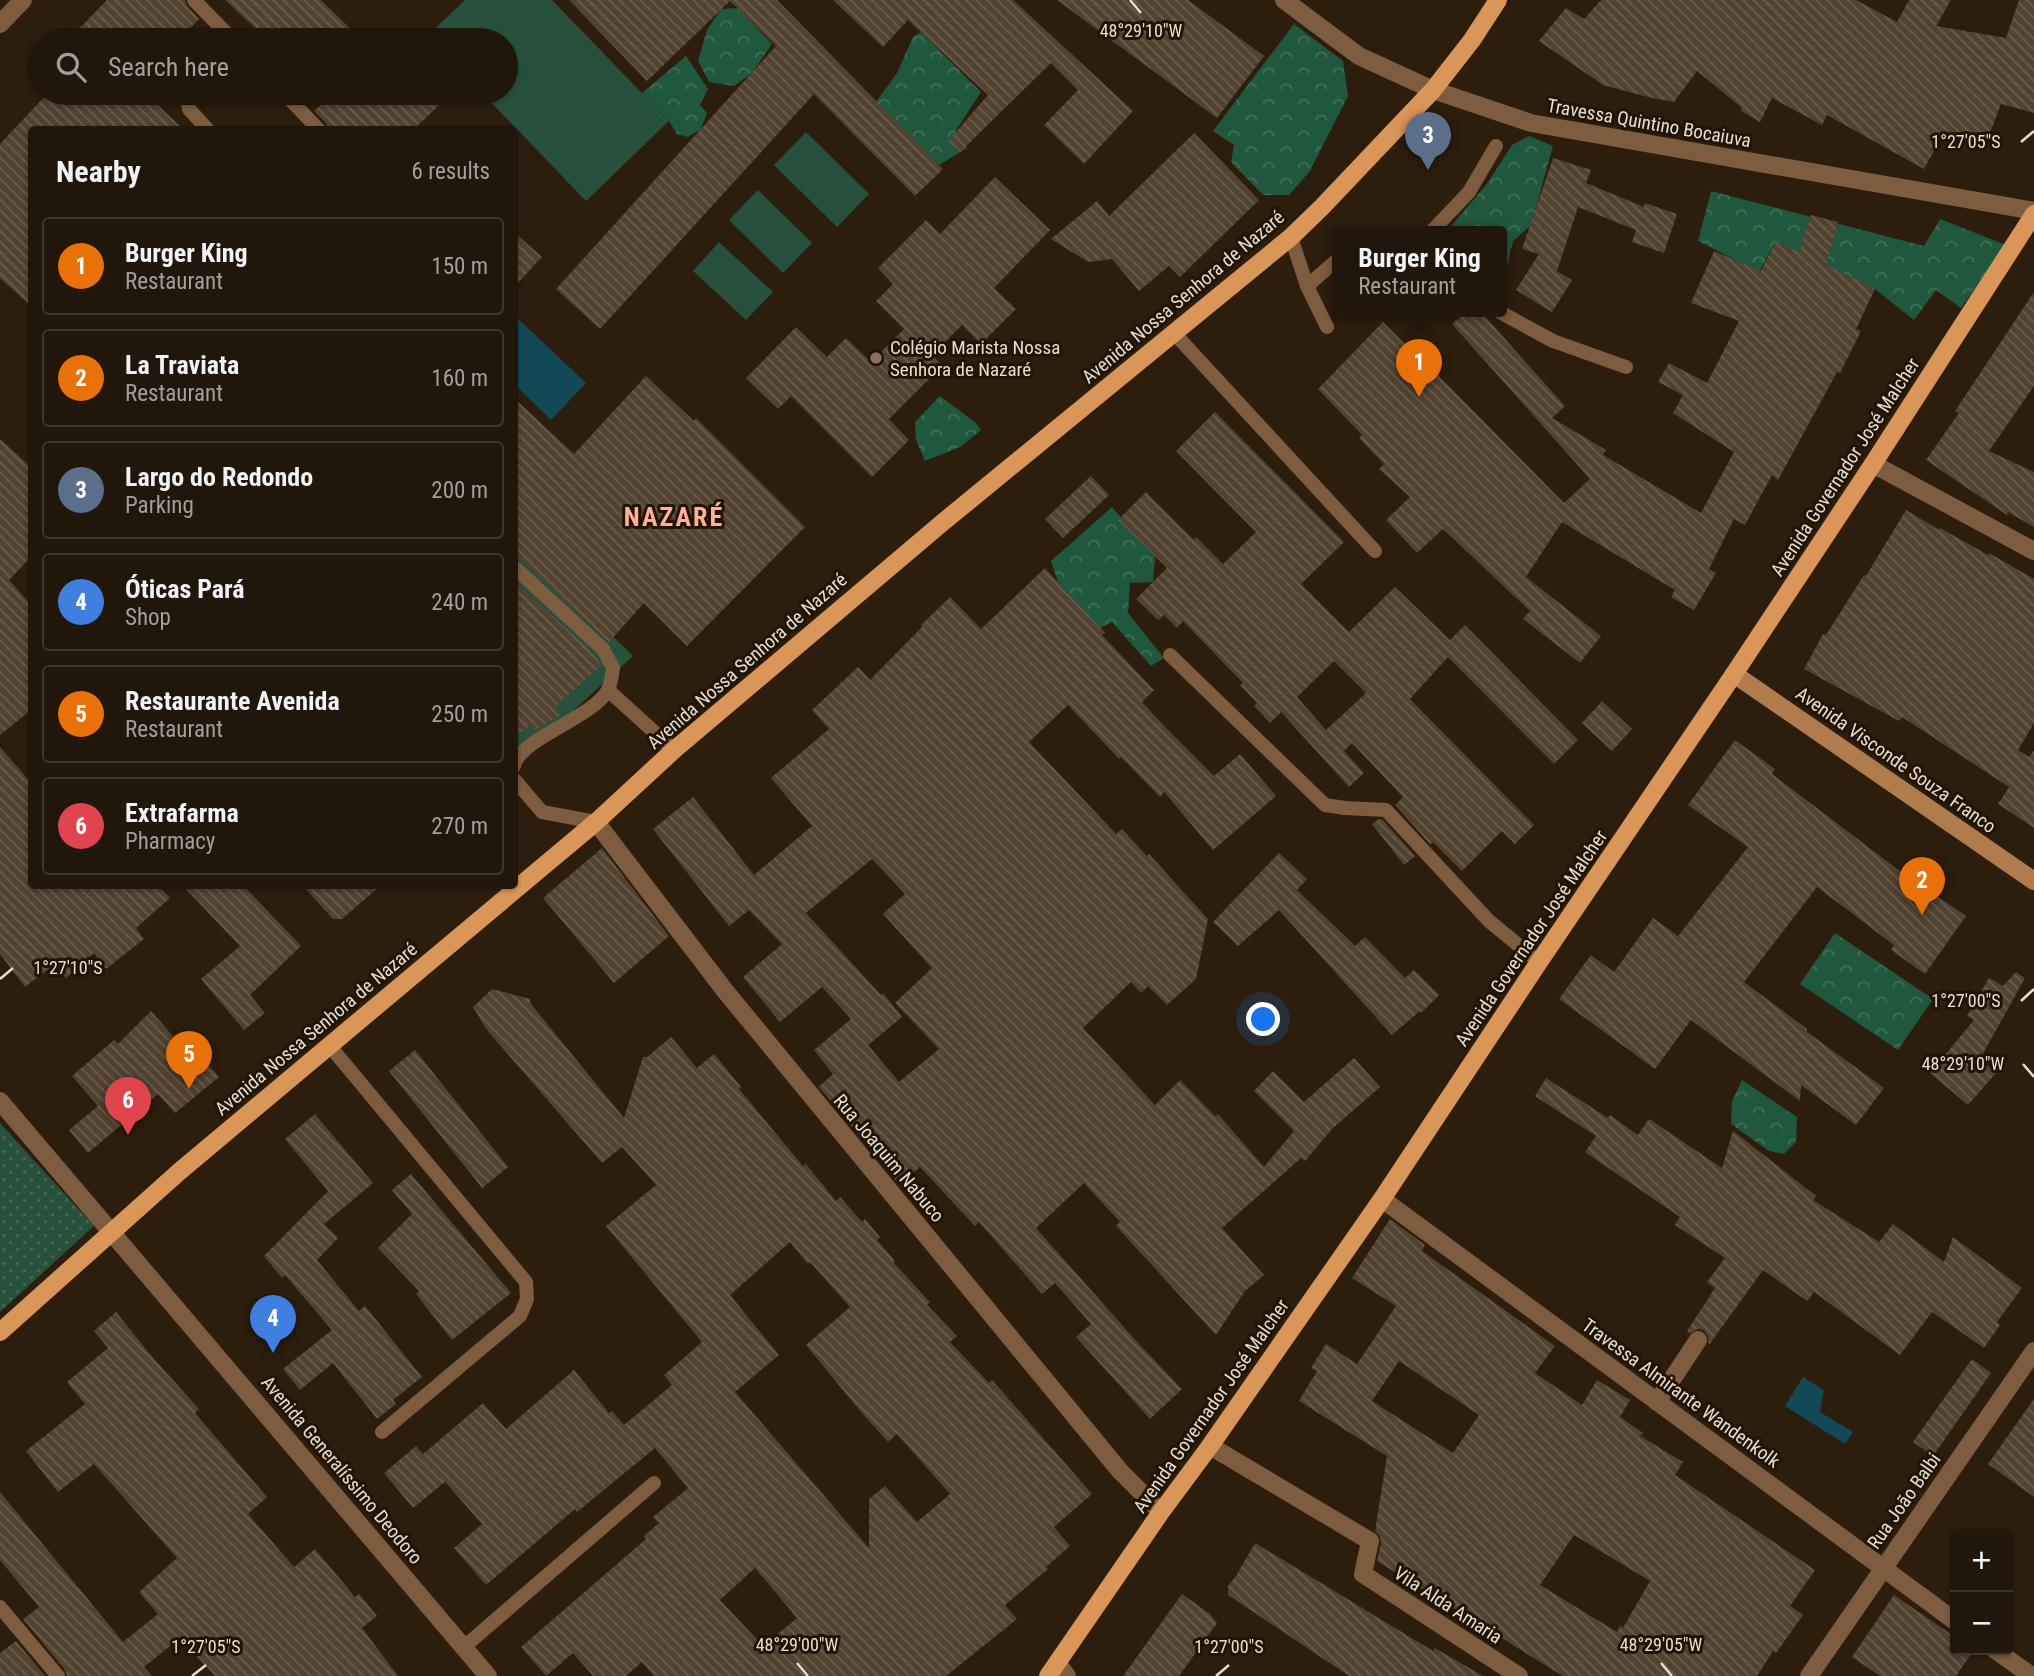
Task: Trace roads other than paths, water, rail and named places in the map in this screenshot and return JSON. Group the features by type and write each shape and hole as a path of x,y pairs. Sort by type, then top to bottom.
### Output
{"main road":[{"name":"Avenida Nossa Senhora de Nazaré","path":"518,887 596,822 674,750 942,523 1291,237 1433,90 1472,40 1498,0"},
{"name":"Avenida Governador José Malcher","path":"1058,1672 1161,1512 1382,1199 1734,674 2034,213"},
{"name":"Avenida Visconde Souza Franco","path":"1734,674 2034,881"},
{"name":"Avenida Nossa Senhora de Nazaré","path":"0,1332 180,1171 516,889"}],"street":[{"path":"0,24 23,0"},
{"name":"Travessa Quintino Bocaiuva","path":"1284,0 1359,55 1433,90 1531,123 2034,213"},
{"path":"1873,464 2034,551"},
{"name":"Rua Joaquim Nabuco","path":"596,822 726,992 1120,1471 1161,1512"},
{"name":"Avenida Generalíssimo Deodoro","path":"0,1101 488,1676"},
{"name":"Travessa Almirante Wandenkolk","path":"1382,1199 1950,1617"},
{"path":"1657,1402 1698,1340"},
{"name":"Rua João Balbi","path":"1809,1676 2034,1351"},
{"name":"Vila Alda Amaria","path":"1210,1446 1370,1541 1363,1574 1519,1676"},
{"path":"2002,1655 2032,1676"}],"lane":[{"path":"194,0 217,28"},
{"path":"188,105 204,126"},
{"path":"295,105 315,126"},
{"path":"1437,226 1469,192 1496,146"},
{"path":"1291,237 1307,286 1327,327"},
{"path":"1307,286 1332,264"},
{"path":"1507,316 1553,341 1626,367"},
{"path":"1174,332 1375,551"},
{"path":"518,571 603,649 613,668 608,690 594,705 534,742 518,759"},
{"path":"1170,654 1325,804 1386,810 1489,921 1539,962"},
{"path":"608,690 674,750"},
{"path":"518,784 542,812 596,822"},
{"path":"329,1045 526,1282 527,1299 520,1316 382,1432"},
{"path":"464,1647 654,1483"},
{"path":"0,1607 58,1676"}],"water":[{"path":"518,319 586,383 551,420 518,388"},
{"path":"1803,1377 1824,1390 1820,1412 1853,1432 1845,1444 1785,1406"}],"place":[{"name":"Largo do Redondo","path":"1428,170"},
{"name":"Colégio Marista Nossa Senhora de Nazaré","path":"876,358"},
{"name":"Burger King","path":"1419,397"},
{"name":"La Traviata","path":"1922,915"},
{"name":"Restaurante Avenida","path":"189,1089"},
{"name":"Extrafarma","path":"128,1135"},
{"name":"Óticas Pará","path":"273,1353"}],"district":[{"name":"NAZARÉ","path":"674,517"}]}
